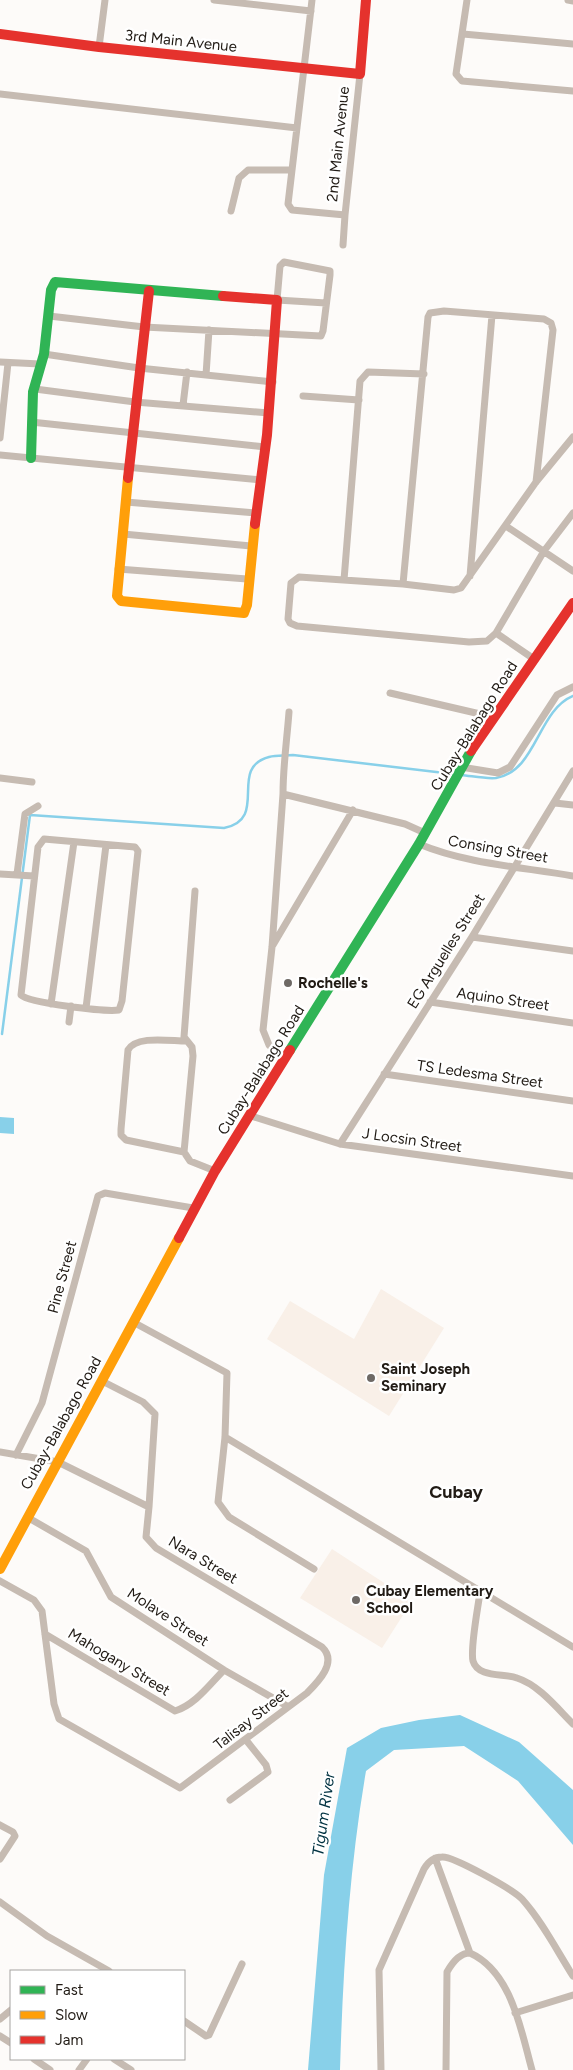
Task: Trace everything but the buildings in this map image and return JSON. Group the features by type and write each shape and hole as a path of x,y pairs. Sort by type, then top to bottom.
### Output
{"street":[{"path":"99,48 105,0"},
{"path":"214,0 311,11"},
{"name":"2nd Main Avenue","path":"312,0 288,204 292,210 346,215 366,0"},
{"path":"466,0 463,34 456,74 462,81 573,90"},
{"path":"568,0 573,0"},
{"name":"3rd Main Avenue","path":"0,34 99,48 360,74"},
{"path":"463,34 573,44"},
{"path":"0,94 297,128"},
{"path":"231,211 239,178 243,173 248,170 292,170"},
{"path":"343,245 346,215"},
{"path":"49,316 144,327 274,334 321,336 330,271 326,268 284,262 280,266 274,334 273,382 262,480 251,546 246,610 238,614 120,601 116,596 124,534 135,402 144,327 149,291"},
{"path":"31,458 35,389 42,359 53,285 58,282 149,291 326,303"},
{"path":"403,584 428,317 430,313 436,310 544,318 551,323 553,330 536,482"},
{"path":"470,577 492,315"},
{"path":"206,375 209,330"},
{"path":"0,362 8,363 42,359 273,382"},
{"path":"0,438 8,363"},
{"path":"183,405 187,372"},
{"path":"344,580 360,381 368,372 424,374"},
{"path":"35,389 135,402 269,413"},
{"path":"302,396 358,400"},
{"path":"32,422 132,434 265,446"},
{"path":"573,437 536,482 461,588 454,590 403,584 304,577 294,579 291,583 288,613 290,624 480,643 487,641 496,632 544,552 573,513"},
{"path":"0,455 262,480"},
{"path":"126,502 256,513"},
{"path":"506,526 573,571"},
{"path":"124,534 251,546"},
{"path":"118,569 247,579"},
{"name":"Cubay-Balabago Road","path":"0,1569 193,1208 419,844 460,770 493,717 573,603"},
{"path":"496,632 534,659"},
{"path":"460,770 498,773 510,767 557,695 573,687"},
{"path":"390,693 493,717"},
{"path":"285,1059 268,1045 263,1030 272,947 282,794 282,765 286,752 290,712"},
{"name":"EG Arguelles Street","path":"340,1144 472,937 573,771"},
{"path":"0,778 32,782"},
{"path":"282,794 405,824 425,833"},
{"path":"555,803 573,805"},
{"path":"19,874 25,814 38,806"},
{"path":"272,947 353,810"},
{"path":"41,840 106,845 134,847 139,858 122,1001 119,1010 51,1004 24,998 20,991 31,876 41,840"},
{"path":"51,1004 74,842"},
{"name":"Consing Street","path":"419,844 437,852 573,876"},
{"path":"86,1008 106,845"},
{"path":"0,874 31,876"},
{"path":"186,1041 196,891"},
{"path":"472,937 573,951"},
{"name":"Aquino Street","path":"430,1002 573,1023"},
{"path":"69,1022 71,1006"},
{"path":"184,1152 126,1140 121,1135 128,1050 131,1045 139,1041 186,1041 192,1047 193,1056 184,1152 190,1161 215,1171"},
{"name":"TS Ledesma Street","path":"384,1074 573,1101"},
{"name":"J Locsin Street","path":"251,1116 340,1144 573,1176"},
{"name":"Pine Street","path":"16,1455 42,1403 98,1196 105,1193 193,1208"},
{"path":"133,1322 227,1373 225,1437 218,1502 222,1510 229,1517 314,1569"},
{"name":"Nara Street","path":"102,1381 144,1402 155,1414 146,1537 156,1548 322,1647 326,1650 328,1662"},
{"path":"225,1437 344,1507 480,1592 573,1647"},
{"path":"0,1452 58,1462 149,1507"},
{"name":"Molave Street","path":"27,1516 86,1551 112,1597 224,1670 288,1706"},
{"path":"0,1581 38,1605 42,1611 45,1634"},
{"path":"480,1592 473,1653 476,1666 480,1671 513,1677 528,1683 573,1724"},
{"name":"Talisay Street","path":"45,1634 54,1704 59,1719 180,1788 246,1740 315,1685 322,1676 328,1662"},
{"name":"Mahogany Street","path":"45,1634 175,1711 192,1702 224,1670"},
{"path":"230,1800 268,1772 266,1765 246,1740"},
{"path":"0,1825 14,1832 15,1836 0,1859"},
{"path":"380,2070 381,1964 427,1863 435,1858 449,1857 461,1862 519,1896 573,1976"},
{"path":"435,1858 470,1953 494,1972 510,1998 532,2070"},
{"path":"0,1902 47,1936 107,1970"},
{"path":"446,2070 447,1972 460,1956 470,1953"},
{"path":"185,2023 206,2036 209,2035 242,1964"},
{"path":"516,2013 573,1995"},
{"path":"0,2019 10,2011"},
{"path":"35,2060 50,2070"},
{"path":"116,2060 131,2070"}],"shaded area":[{"name":"Saint Joseph Seminary","path":"381,1289 444,1328 389,1416 267,1339 290,1301 354,1339"},
{"name":"Cubay Elementary School","path":"332,1549 412,1601 382,1648 300,1598"}],"water":[{"path":"0,1117 14,1118 14,1134 0,1133"},
{"path":"460,1715 519,1742 573,1790 573,1845 518,1781 464,1746 394,1750 366,1771 351,1883 340,2070 308,2070 324,1875 347,1748 381,1728 419,1720"}],"waterway":[{"path":"461,775 496,778 510,773 529,753 552,714 561,704 573,696"},
{"path":"2,1034 30,815 224,828 237,823 245,815 251,771 257,763 275,756 293,755 453,774"}],"traffic: fast":[{"path":"31,458 33,392 44,354 51,290 55,282 223,296"},
{"path":"290,1050 419,844 471,751"}],"traffic: slow":[{"path":"128,478 117,596 121,601 244,613 247,605 255,524"},
{"path":"0,1569 179,1238"}],"traffic: jam":[{"path":"0,34 99,47 360,74 366,0"},
{"path":"128,478 149,291"},
{"path":"223,296 277,300 267,435 255,524"},
{"path":"471,751 573,603"},
{"path":"179,1238 215,1171 290,1050"}],"place":[{"name":"Rochelle's","path":"288,983"},
{"name":"Saint Joseph Seminary","path":"371,1378"},
{"name":"Cubay Elementary School","path":"356,1600"}],"district":[{"name":"Cubay","path":"456,1492"}],"water label":[{"name":"Tigum River","path":"323,1814"}]}
